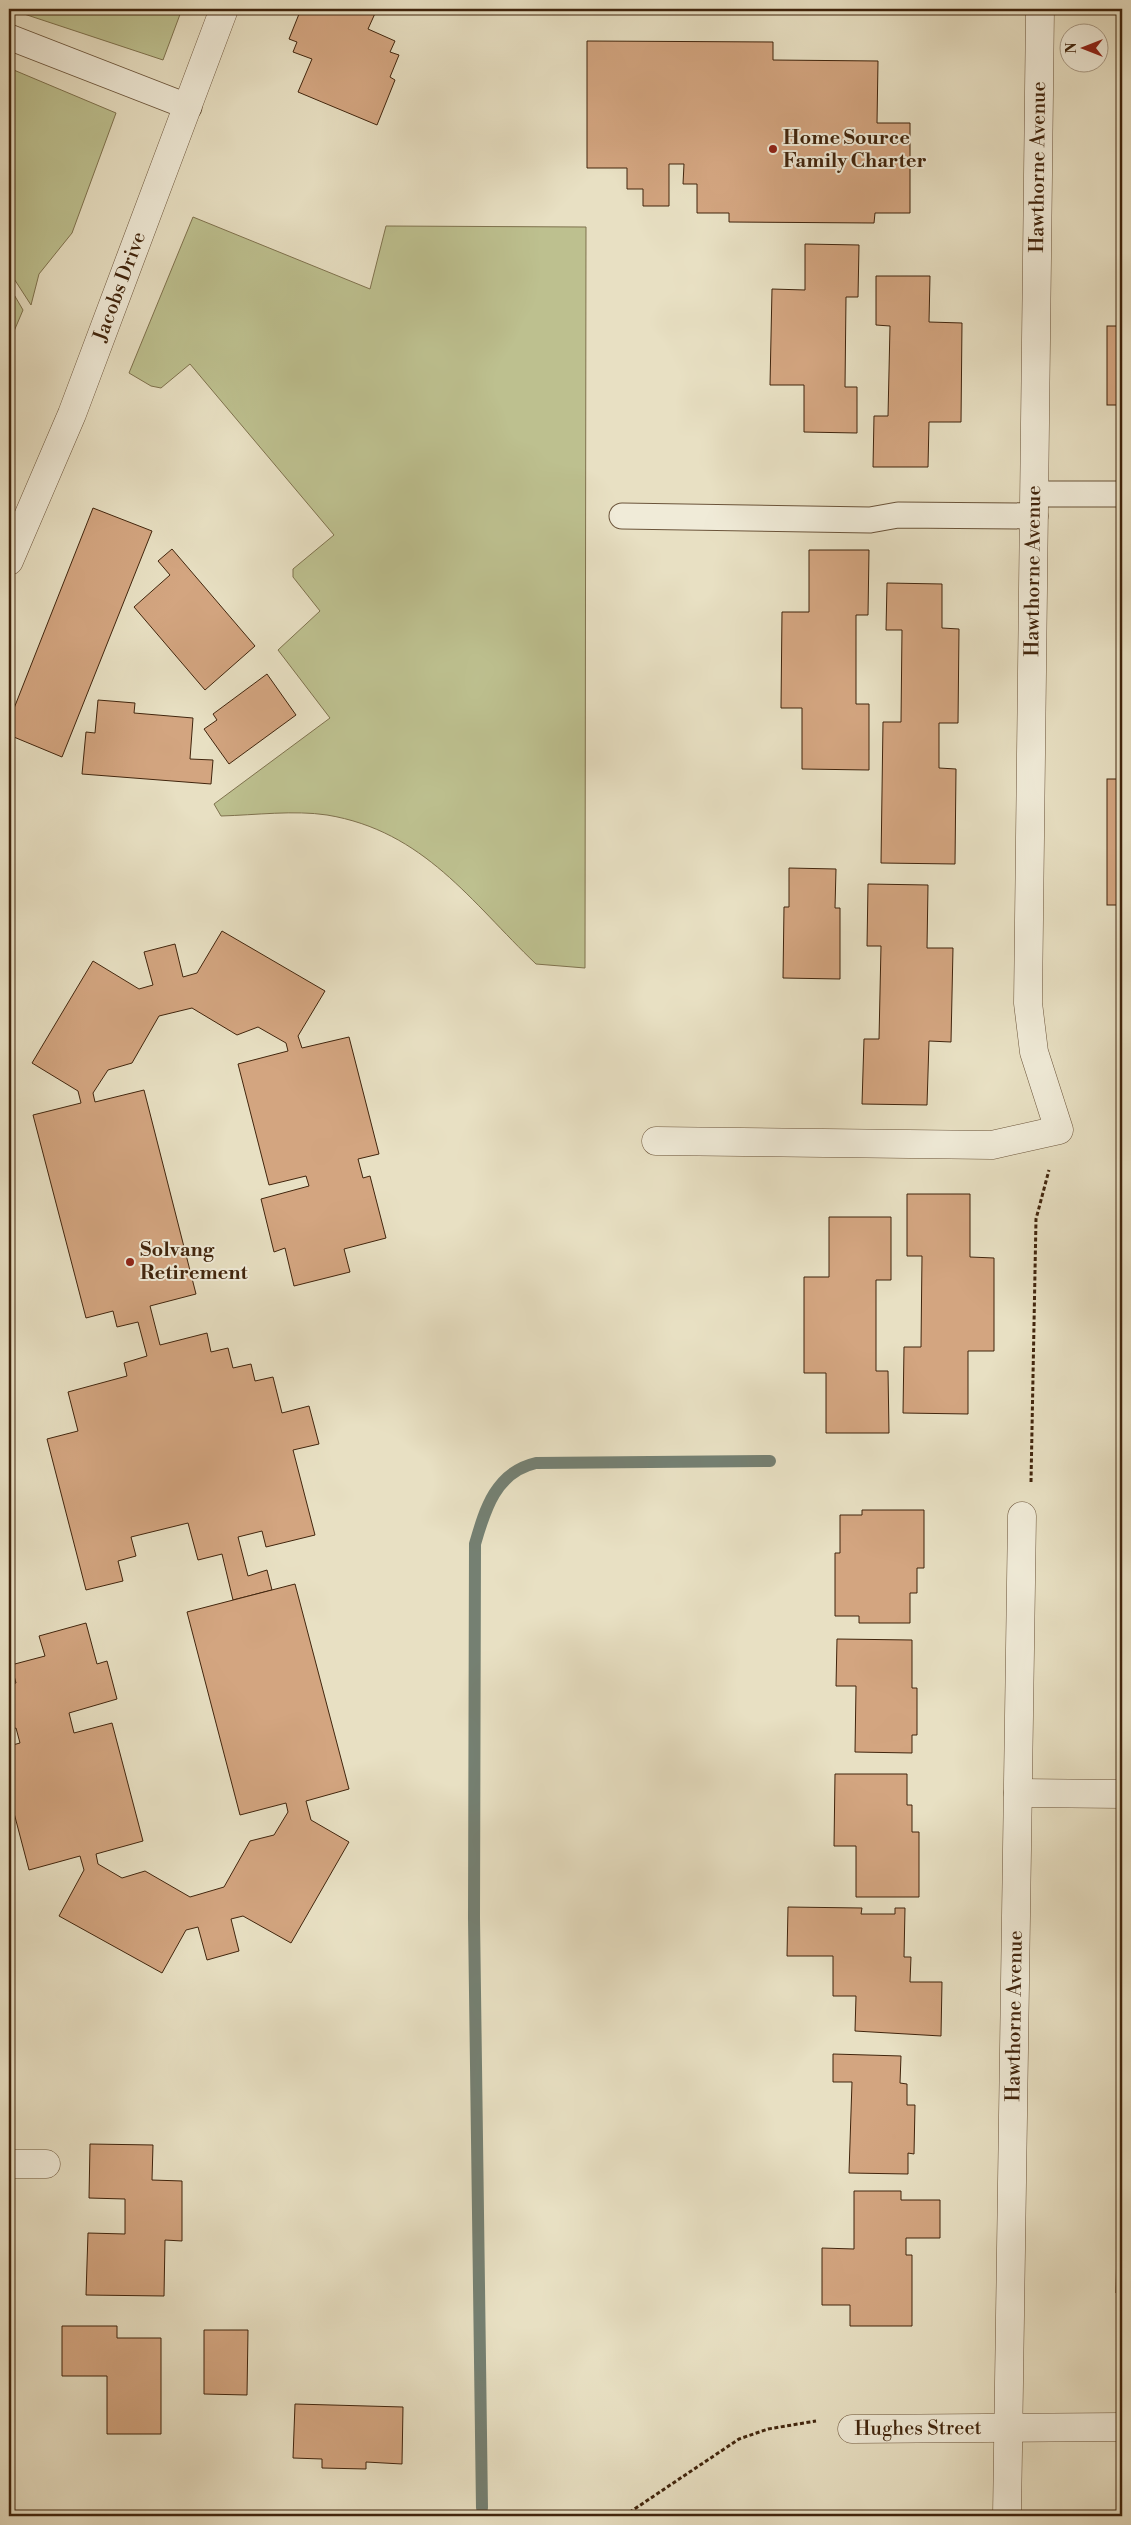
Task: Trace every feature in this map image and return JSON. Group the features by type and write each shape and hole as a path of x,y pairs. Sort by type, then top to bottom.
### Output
{"street":[{"name":"Jacobs Drive","path":"9,561 72,414 189,107 224,9"},
{"name":"Hawthorne Avenue","path":"1040,9 1028,1003 1034,1052 1059,1130"},
{"path":"656,1142 992,1144 1059,1130"},
{"name":"Hawthorne Avenue","path":"1007,2516 1022,1516"},
{"path":"1018,1792 1122,1794"},
{"path":"9,2164 46,2164"},
{"name":"Hughes Street","path":"852,2429 1008,2426 1122,2427"}],"lane":[{"path":"9,37 189,107"},
{"path":"622,516 870,520 898,515 1035,505 1122,494"}],"path":[{"path":"1022,1516 1031,1493 1036,1219 1059,1130"},
{"name":"Hughes Street","path":"624,2516 739,2438 768,2429 830,2420 845,2421 852,2429"}],"green space":[{"path":"9,9 182,9 163,60"},
{"path":"9,68 116,113 72,233 39,274 31,305 9,271"},
{"path":"193,217 370,289 386,226 586,227 585,968 536,964 444,872 419,853 391,836 361,823 327,815 288,813 221,816 214,804 330,718 278,650 320,611 293,577 293,569 334,535 190,364 161,388 151,386 129,373"},
{"path":"9,286 23,310 9,343"}],"building":[{"path":"301,9 377,9 368,29 395,41 390,52 399,55 390,77 395,80 377,125 298,92 312,59 293,52 297,42 289,39"},
{"path":"587,41 773,42 773,60 878,61 877,123 910,123 910,213 875,213 874,223 729,222 729,213 697,213 697,184 683,184 684,164 669,164 669,206 643,206 643,189 627,189 627,168 587,168"},
{"path":"805,244 859,245 858,297 846,297 845,387 857,387 857,433 804,432 804,385 770,385 772,289 805,290"},
{"path":"876,276 930,276 929,322 962,323 961,422 929,422 928,467 873,467 874,416 888,416 890,326 876,325"},
{"path":"1107,326 1122,326 1122,405 1107,405"},
{"path":"93,508 152,531 62,757 9,735 9,721"},
{"path":"172,549 255,646 205,690 134,607 170,575 158,561"},
{"path":"809,550 869,550 868,615 856,615 856,704 869,704 869,770 802,769 802,708 781,708 782,612 809,612"},
{"path":"887,583 942,584 942,628 959,629 958,723 939,723 939,768 956,769 955,864 881,863 883,722 901,722 902,630 886,630"},
{"path":"267,674 296,715 229,764 204,729 217,720 213,714"},
{"path":"98,700 135,703 134,713 193,718 190,759 213,760 211,784 82,774 86,732 95,733"},
{"path":"1107,779 1122,779 1122,905 1107,905"},
{"path":"789,868 836,869 835,908 840,908 840,979 783,978 784,907 789,907"},
{"path":"868,884 928,885 927,948 953,948 951,1042 929,1041 927,1105 862,1104 864,1039 879,1039 881,946 867,946"},
{"name":"Solvang Retirement","path":"222,931 325,991 298,1036 302,1048 349,1037 379,1154 358,1159 363,1178 370,1176 386,1238 344,1249 350,1272 294,1286 285,1248 274,1252 261,1199 309,1186 306,1176 269,1185 238,1064 288,1051 286,1043 258,1027 237,1035 192,1008 159,1016 132,1063 108,1070 93,1093 95,1102 144,1090 196,1294 150,1306 160,1345 207,1333 211,1352 228,1348 233,1368 251,1364 255,1381 273,1377 282,1413 309,1406 319,1444 293,1450 315,1535 266,1547 262,1531 238,1537 248,1576 267,1570 272,1590 233,1600 222,1554 198,1560 188,1523 131,1537 136,1556 118,1561 123,1581 86,1590 47,1439 78,1431 68,1392 127,1376 124,1363 147,1356 138,1322 117,1327 113,1311 86,1318 33,1115 81,1103 78,1091 32,1063 93,961 139,989 153,985 144,952 175,944 183,977 197,973"},
{"path":"907,1194 970,1194 970,1257 994,1258 994,1351 968,1351 968,1414 903,1413 904,1347 921,1347 922,1256 907,1256"},
{"path":"829,1217 891,1217 891,1280 876,1280 876,1371 888,1371 889,1433 826,1433 826,1373 804,1373 804,1277 829,1277"},
{"path":"862,1510 924,1510 924,1568 917,1568 917,1593 910,1593 910,1623 859,1623 859,1616 835,1616 835,1553 840,1553 840,1515 862,1515"},
{"path":"295,1584 349,1789 306,1801 311,1820 349,1842 291,1943 243,1916 231,1919 239,1951 207,1960 198,1927 186,1930 162,1973 59,1916 84,1870 80,1856 29,1870 9,1794 9,1746 20,1743 16,1728 9,1730 9,1684 16,1683 11,1665 45,1656 39,1636 86,1623 97,1664 107,1661 117,1699 69,1713 74,1733 112,1723 143,1841 96,1854 98,1864 122,1878 145,1871 190,1897 224,1887 250,1841 274,1835 288,1812 286,1803 240,1815 187,1612"},
{"path":"837,1639 912,1640 912,1688 917,1688 917,1735 912,1735 912,1753 855,1752 856,1686 836,1686"},
{"path":"835,1774 907,1774 907,1805 912,1805 912,1832 919,1832 919,1897 856,1897 856,1846 834,1846"},
{"path":"1121,1906 1122,1955 1120,1955"},
{"path":"788,1907 862,1908 861,1914 895,1914 895,1908 905,1908 904,1957 911,1957 910,1982 942,1982 941,2036 855,2031 856,1996 833,1996 833,1956 787,1956"},
{"path":"833,2054 901,2056 900,2083 907,2084 907,2105 915,2105 914,2154 908,2153 908,2174 849,2173 852,2082 833,2082"},
{"path":"90,2144 153,2145 152,2180 182,2181 182,2241 165,2240 164,2296 86,2295 88,2233 125,2234 125,2199 89,2198"},
{"path":"854,2191 901,2191 901,2200 940,2200 940,2238 906,2238 906,2255 912,2255 912,2326 850,2326 850,2305 822,2305 822,2248 854,2249"},
{"path":"1117,2245 1122,2245 1122,2293 1116,2293"},
{"path":"62,2326 117,2326 117,2338 161,2338 161,2434 107,2434 107,2376 62,2376"},
{"path":"204,2330 248,2330 247,2395 204,2394"},
{"path":"295,2404 403,2407 402,2464 366,2462 366,2469 322,2468 322,2459 293,2458"}],"waterway":[{"path":"482,2508 474,1918 475,1544 488,1505 502,1483 522,1468 536,1463 770,1461"}],"place":[{"name":"Home Source Family Charter","path":"773,149"},
{"name":"Solvang Retirement","path":"130,1262"}]}
